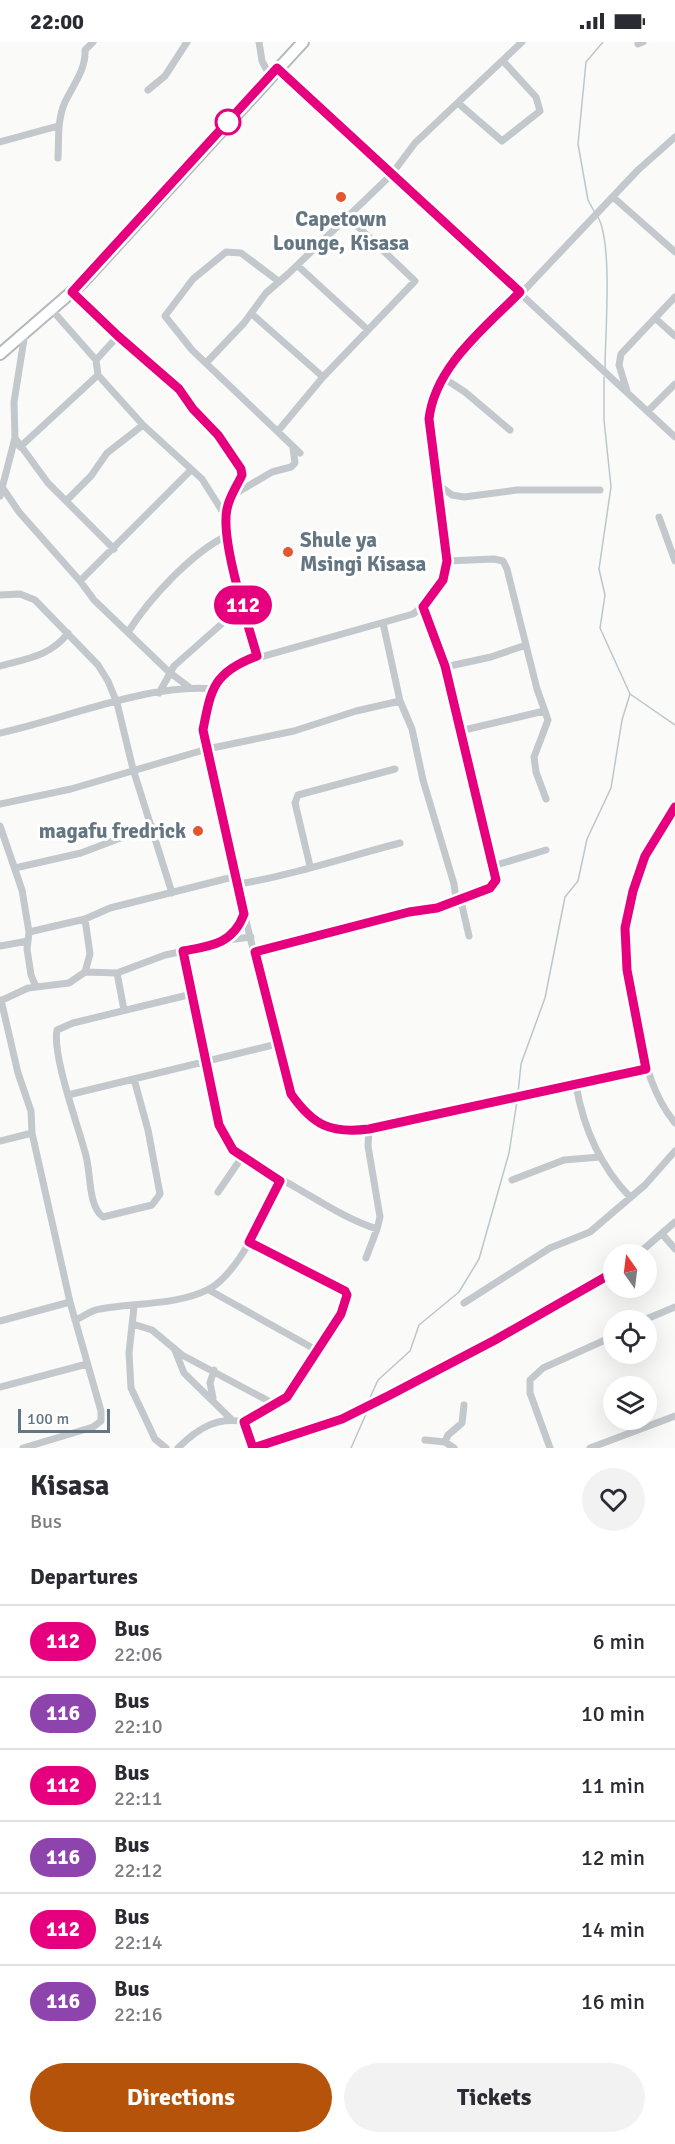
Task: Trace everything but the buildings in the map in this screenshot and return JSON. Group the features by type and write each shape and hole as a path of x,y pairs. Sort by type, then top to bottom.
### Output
{"highway":[{"path":"0,354 72,292 303,42"}],"street":[{"path":"148,90 160,82 187,42"},
{"path":"259,42 262,61 273,72 520,292 675,437"},
{"path":"206,363 252,314 277,280 298,266 349,218 391,175 415,143 522,42"},
{"path":"58,158 58,126 64,104 86,62 88,44"},
{"path":"458,103 502,141 540,111 536,97 503,61"},
{"path":"0,141 58,126"},
{"path":"646,1069 369,1129 350,1131 333,1129 317,1122 304,1112 291,1094 244,914 203,730 213,689 220,676 236,664 257,656 384,623 413,614 423,607 443,580 447,561 429,419 434,396 442,377 520,292 675,137"},
{"path":"613,197 675,252"},
{"path":"278,431 323,377 415,281 349,218"},
{"path":"277,280 241,253 232,251 220,255 193,279 165,316 167,322 206,363 300,453"},
{"path":"298,266 368,330"},
{"path":"72,292 179,389 193,409 218,435 241,469 242,475 231,496 226,517 243,605 257,656"},
{"path":"627,392 619,367 619,358 675,297"},
{"path":"52,310 96,360 98,375 143,425 202,479 206,490 226,517"},
{"path":"252,314 323,377"},
{"path":"656,319 675,336"},
{"path":"0,496 15,438 14,402 25,333"},
{"path":"96,360 118,336"},
{"path":"20,447 98,375"},
{"path":"442,377 465,392 510,430"},
{"path":"648,411 675,384"},
{"path":"67,500 91,476 107,453 143,425"},
{"path":"15,438 48,483 114,549"},
{"path":"231,496 272,472 291,467 295,462 293,448"},
{"path":"80,581 191,470"},
{"path":"436,483 452,495 464,497 517,490 600,490"},
{"path":"2,487 20,512 94,600 169,672 189,687"},
{"path":"659,517 675,561"},
{"path":"128,632 141,611 181,571 217,540 228,535"},
{"path":"447,561 494,559 504,561 547,724 534,763 546,799"},
{"path":"0,596 14,593 28,596 98,665 117,703 133,769 172,893"},
{"path":"159,693 169,672 243,605"},
{"path":"255,952 409,912 437,908 494,885 493,867 445,666 423,607"},
{"path":"384,623 400,701 412,729 423,780 469,936"},
{"path":"0,666 42,655 60,644 68,633"},
{"path":"445,666 491,657 526,645"},
{"path":"0,733 159,693 189,687 213,689"},
{"path":"0,804 71,789 207,749 294,731 356,711 400,701"},
{"path":"460,731 544,711"},
{"path":"310,866 295,803 298,795 395,769"},
{"path":"675,807 645,856 633,891 625,928 627,970 646,1069 665,1111 675,1123"},
{"path":"15,868 81,852 152,825"},
{"path":"0,826 22,890 29,932 31,975 36,987"},
{"path":"239,884 271,879 310,866 400,843"},
{"path":"493,867 546,850"},
{"path":"29,932 85,919 110,908 237,876"},
{"path":"224,940 235,932 244,914"},
{"path":"85,919 90,954 85,972"},
{"path":"23,1448 93,1427 101,1421 70,1302 32,1133 32,1111 18,1074 2,1017 0,1001 23,989 69,983 85,972 117,973 183,951 224,940 251,937"},
{"path":"0,946 28,941"},
{"path":"183,951 219,1125 233,1150 308,1197 334,1207 361,1224 377,1228"},
{"path":"117,973 124,1010"},
{"path":"134,1079 148,1130 160,1194 152,1205 103,1217 97,1213 86,1155 68,1095 57,1044 57,1030 124,1010 192,994"},
{"path":"68,1095 277,1044"},
{"path":"576,1084 582,1114 600,1157 630,1197"},
{"path":"366,1258 380,1217 368,1146 369,1129"},
{"path":"0,1141 32,1133"},
{"path":"464,1303 550,1248 590,1232 645,1185 675,1152"},
{"path":"218,1192 242,1157"},
{"path":"512,1179 564,1160 600,1157"},
{"path":"75,1320 100,1309 134,1307 209,1290 219,1282 249,1242 280,1181"},
{"path":"651,1244 675,1222"},
{"path":"663,1235 675,1249"},
{"path":"178,1448 210,1424 231,1419 244,1422 287,1397 341,1314 347,1295 345,1291 249,1242"},
{"path":"244,1422 253,1448 342,1419 495,1340 603,1278"},
{"path":"209,1290 318,1351"},
{"path":"0,1321 70,1302"},
{"path":"134,1307 129,1353 131,1388 155,1439 166,1448"},
{"path":"657,1315 675,1307"},
{"path":"133,1324 152,1330 182,1355 276,1405"},
{"path":"550,1448 530,1393 530,1380 543,1368 603,1341"},
{"path":"174,1347 184,1373 231,1419"},
{"path":"0,1387 87,1364"},
{"path":"214,1370 210,1390 214,1400"},
{"path":"445,1442 448,1435 462,1423 464,1405"},
{"path":"590,1448 675,1416"},
{"path":"425,1440 445,1442 454,1448"}],"waterway":[{"path":"595,213 588,200 578,144 586,62 603,42"},
{"path":"598,217 603,230 607,268 605,369"},
{"path":"604,377 604,420 611,487 599,569 605,595 600,628 630,694 675,725"},
{"path":"518,1093 521,1064 545,998 565,897 578,881 587,839 611,788 622,720 630,694"},
{"path":"369,1400 378,1380 410,1351 419,1325 459,1292 479,1259 509,1153 517,1101"},
{"path":"351,1448 366,1414"}],"bus line":[{"name":"112","path":"603,1279 495,1340 342,1419 253,1448 244,1428 244,1422 287,1397 341,1314 347,1295 345,1291 249,1242 261,1223 280,1181 233,1150 219,1125 213,1106 208,1070 183,951 210,946 224,940 235,932 244,914 203,730 208,704 220,676 236,664 257,656 237,584 226,524 226,510 242,475 241,469 218,435 193,409 179,389 72,292 277,68 520,292 447,369 434,396 429,419 447,561 443,580 423,607 431,622 445,666 496,880 490,888 459,897 452,903 437,908 409,912 255,952 284,1072 291,1094 304,1112 317,1122 333,1129 350,1131 369,1129 646,1069 627,970 625,928 633,891 645,856 675,807"}],"place":[{"name":"Capetown Lounge, Kisasa","path":"341,197"},
{"name":"Shule ya Msingi Kisasa","path":"288,552"},
{"name":"magafu fredrick","path":"198,831"}]}
